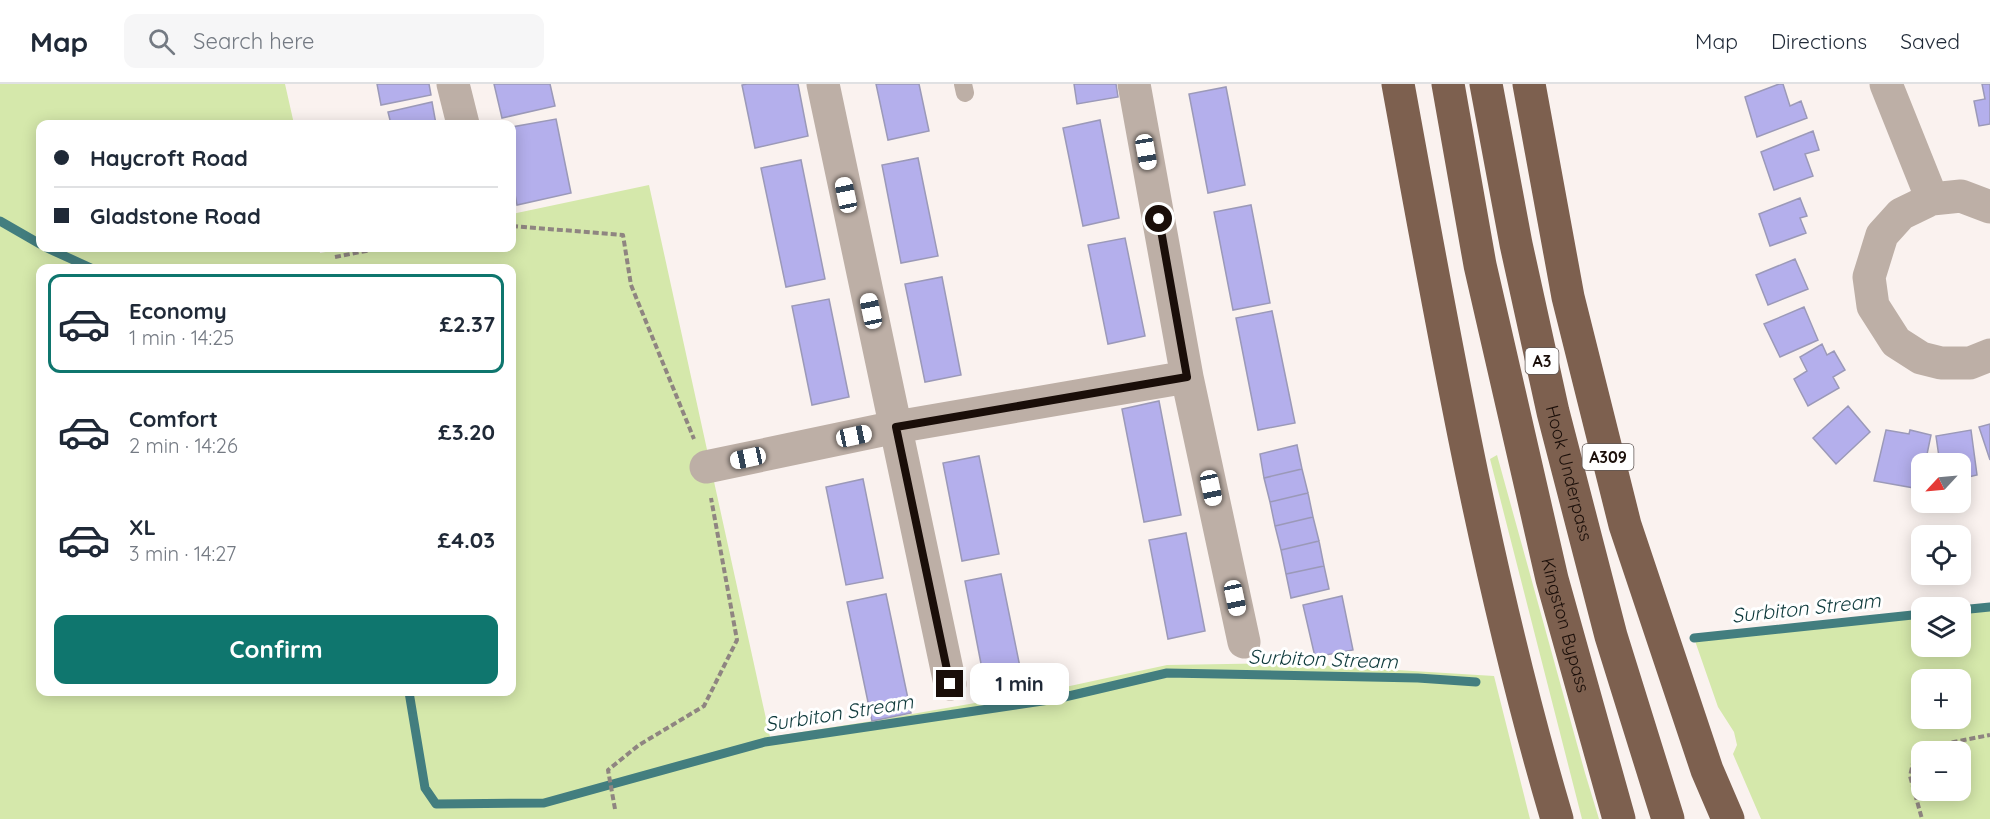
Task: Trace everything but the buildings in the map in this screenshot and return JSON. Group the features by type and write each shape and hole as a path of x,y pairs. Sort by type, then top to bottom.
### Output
{"highway":[{"path":"1398,84 1449,360 1510,646 1557,819"},
{"name":"Kingston Bypass","path":"1448,84 1480,265 1552,579 1619,819"},
{"name":"Hook Underpass","path":"1486,84 1516,244 1553,412 1611,636 1668,819"},
{"name":"A309","path":"1529,84 1568,297 1625,525 1707,770 1728,819"}],"street":[{"path":"453,84 462,120"},
{"path":"823,84 950,684"},
{"path":"1134,84 1187,377 1244,642"},
{"path":"1886,84 1932,199"},
{"path":"1990,207 1961,196 1932,199 1901,214 1882,235 1869,277 1873,306 1896,342 1921,358 1941,363 1970,363 1990,355"},
{"path":"706,467 896,427 1187,377"}],"path":[{"path":"516,226 623,234 631,285 706,467 737,640 704,706 639,745 608,770 615,809"},
{"path":"335,258 363,252"},
{"path":"1959,741 1990,735"},
{"path":"1917,801 1922,819"}],"green space":[{"path":"0,84 285,84 293,120 36,120 36,252 516,252 516,213 649,185 770,737 1056,689 1167,665 1283,663 1494,676 1530,819 0,819"},
{"path":"1497,455 1599,819 1582,819 1490,459"},
{"path":"1990,607 1990,819 1761,819 1733,754 1737,745 1734,732 1718,707 1694,638 1911,615 1911,657 1971,657 1971,609"}],"waterway":[{"name":"Surbiton Stream","path":"0,221 36,242"},
{"name":"Surbiton Stream","path":"56,252 82,264"},
{"name":"Surbiton Stream","path":"1971,609 1990,607"},
{"name":"Surbiton Stream","path":"1694,638 1911,615"},
{"name":"Surbiton Stream","path":"410,696 425,788 436,804 544,803 765,742 1056,699 1167,673 1418,678 1476,682"}],"route":[{"path":"950,684 896,427 1187,377 1159,219"}]}
